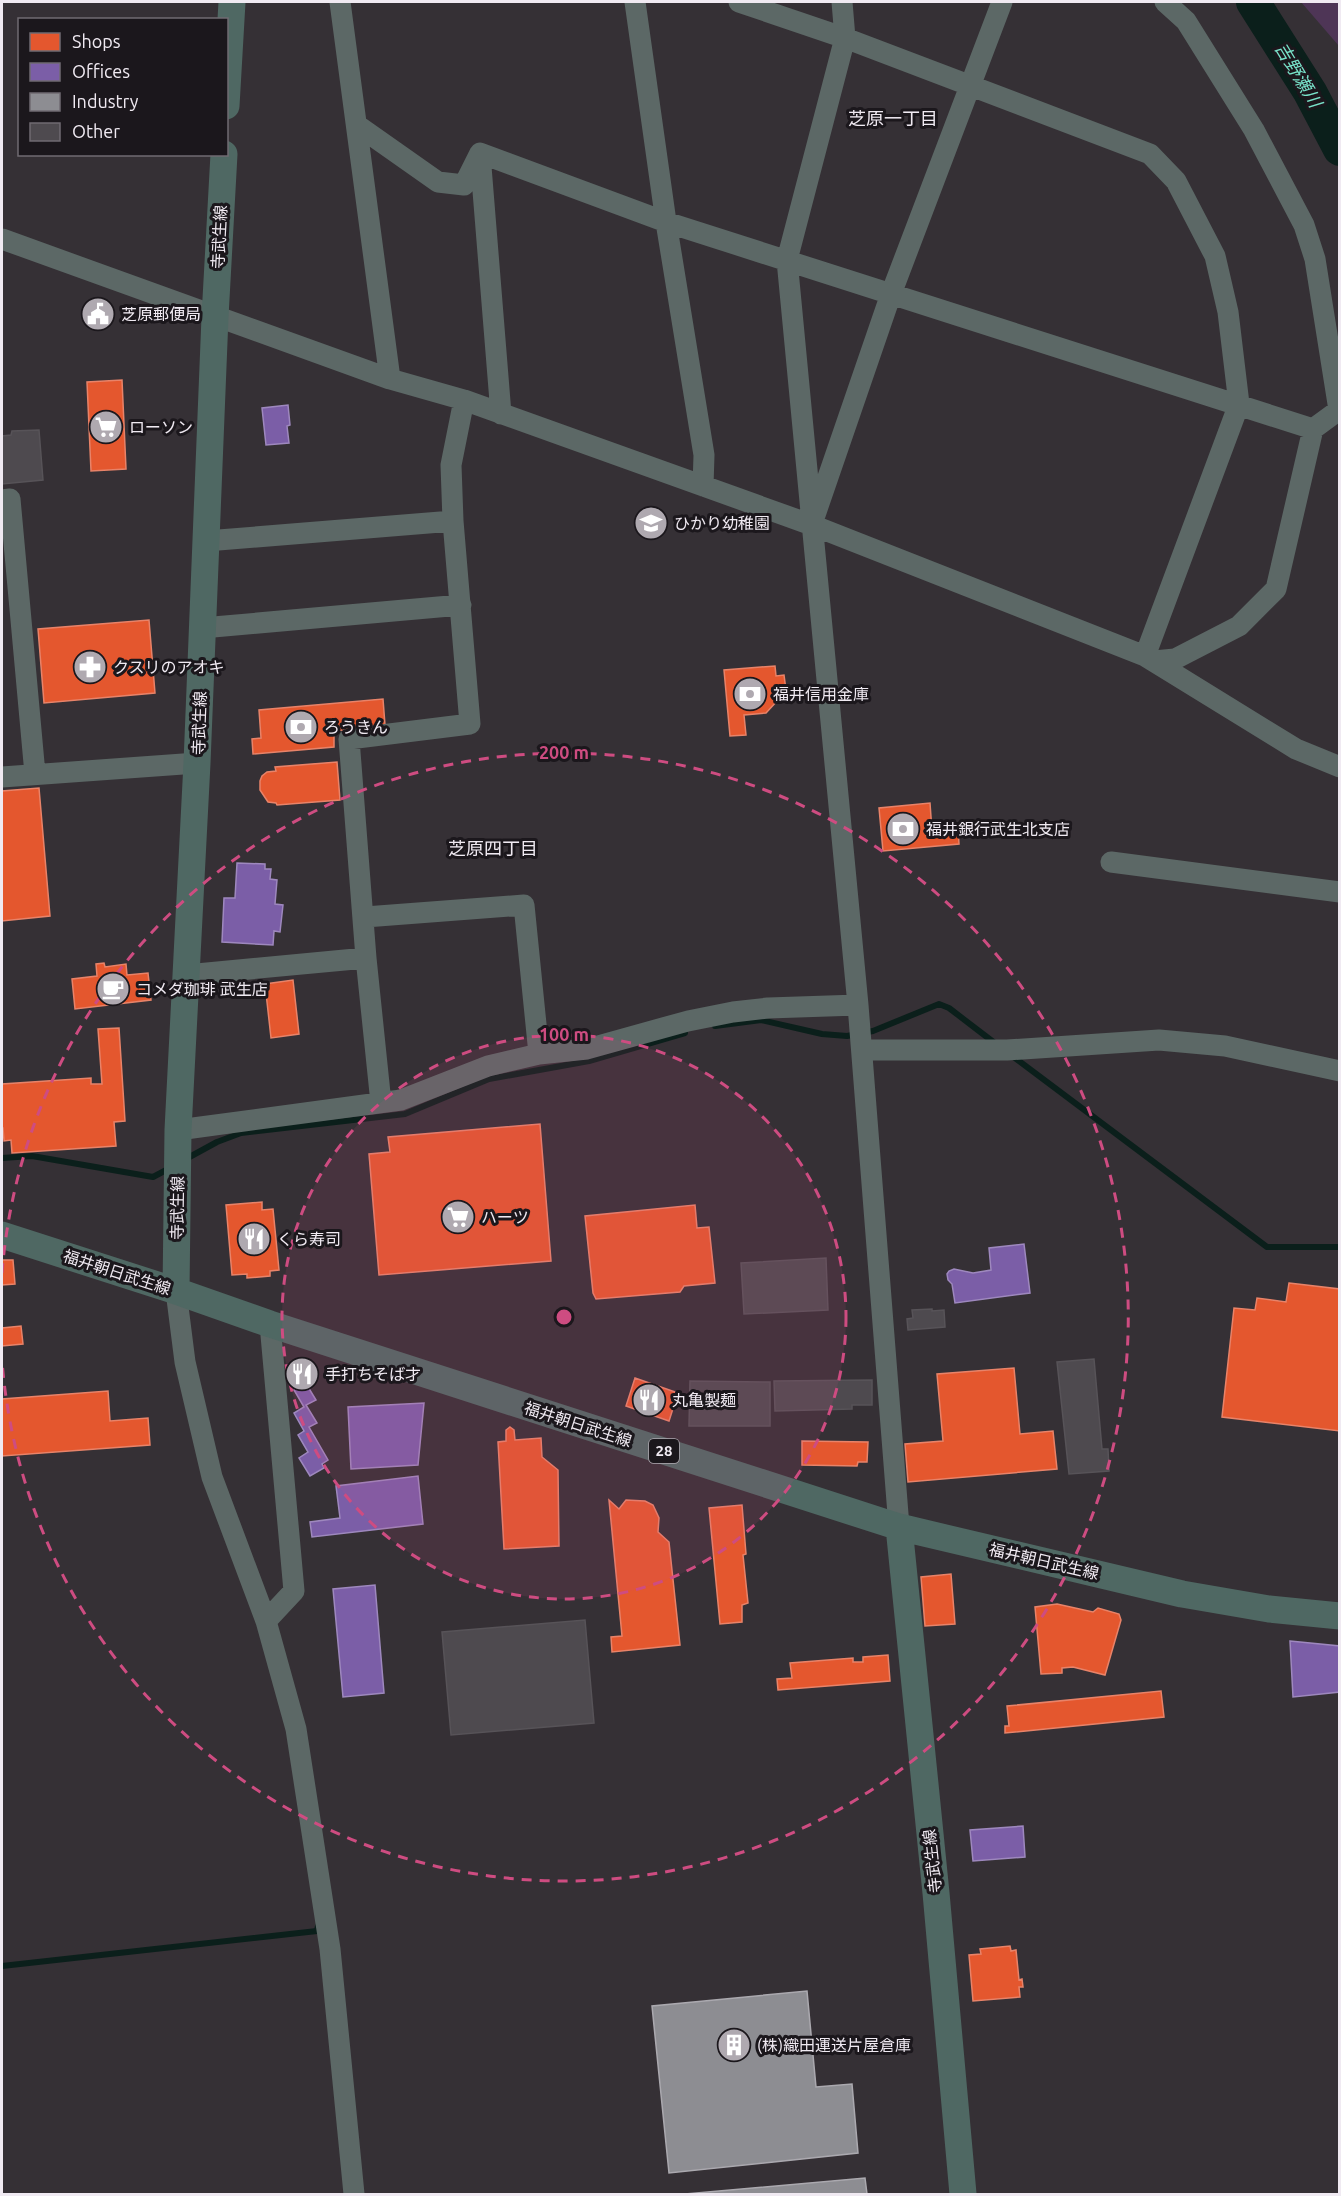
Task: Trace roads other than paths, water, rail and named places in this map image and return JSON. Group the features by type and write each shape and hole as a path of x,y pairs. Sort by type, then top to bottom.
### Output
{"main road":[{"path":"228,71 232,2"},
{"name":"寺武生線","path":"176,1292 178,1130 224,156"},
{"name":"福井朝日武生線","path":"2,1235 899,1527 1182,1594 1269,1609 1340,1616"},
{"name":"寺武生線","path":"899,1527 936,1893 963,2194"}],"street":[{"path":"340,2 390,379"},
{"path":"635,2 666,222 704,455 704,486"},
{"path":"739,2 845,38 1150,154 1176,181 1215,256 1227,312 1239,404 1149,659"},
{"path":"842,2 845,38 787,260 862,1050 899,1527"},
{"path":"812,525 891,294 968,86 1002,2"},
{"path":"1149,659 1175,659 1239,626 1276,589 1313,429 1339,411 1315,260 1304,225 1254,129 1186,21 1165,2"},
{"path":"357,125 438,182 464,184 480,153"},
{"path":"480,153 666,222 1313,429"},
{"path":"480,153 501,414"},
{"path":"2,239 390,379 464,400 812,525 1149,659 1296,749 1340,767"},
{"path":"381,1102 366,958 365,917 349,739 470,724 453,521 451,465 464,400"},
{"path":"2,500 10,499 35,774"},
{"path":"206,541 453,521"},
{"path":"202,628 461,605"},
{"path":"2,777 197,763"},
{"path":"1111,862 1340,892"},
{"path":"365,917 524,905 539,1054"},
{"path":"186,975 366,958"},
{"path":"178,1130 401,1100 488,1066 539,1054 587,1049 688,1021 732,1012 768,1008 858,1005"},
{"path":"862,1050 1007,1050 1159,1040 1225,1046 1340,1071"},
{"path":"176,1292 185,1362 213,1477 266,1621 296,1729 330,1949 354,2194"},
{"path":"266,1621 294,1591 270,1324"}],"waterway":[{"name":"吉野瀬川","path":"1253,2 1310,92 1340,149"},
{"path":"715,1026 761,1020 822,1034 847,1036 873,1031 939,1004 949,1008 996,1044"},
{"path":"184,1160 217,1142 241,1133 405,1114 489,1079 589,1061 685,1033"},
{"path":"1011,1055 1267,1247 1340,1247"},
{"path":"2,1158 32,1156 153,1177 170,1168"},
{"path":"2,1966 317,1931 318,1926"}],"place":[{"name":"芝原郵便局","path":"98,314"},
{"name":"ローソン","path":"106,427"},
{"name":"ひかり幼稚園","path":"651,523"},
{"name":"クスリのアオキ","path":"90,667"},
{"name":"福井信用金庫","path":"750,694"},
{"name":"ろうきん","path":"301,727"},
{"name":"福井銀行武生北支店","path":"903,829"},
{"name":"コメダ珈琲 武生店","path":"113,989"},
{"name":"ハーツ","path":"458,1217"},
{"name":"くら寿司","path":"254,1239"},
{"name":"手打ちそば才","path":"302,1374"},
{"name":"丸亀製麺","path":"649,1400"},
{"name":"(株)織田運送片屋倉庫","path":"734,2045"}],"district":[{"name":"芝原一丁目","path":"893,119"},
{"name":"芝原四丁目","path":"493,849"}]}
